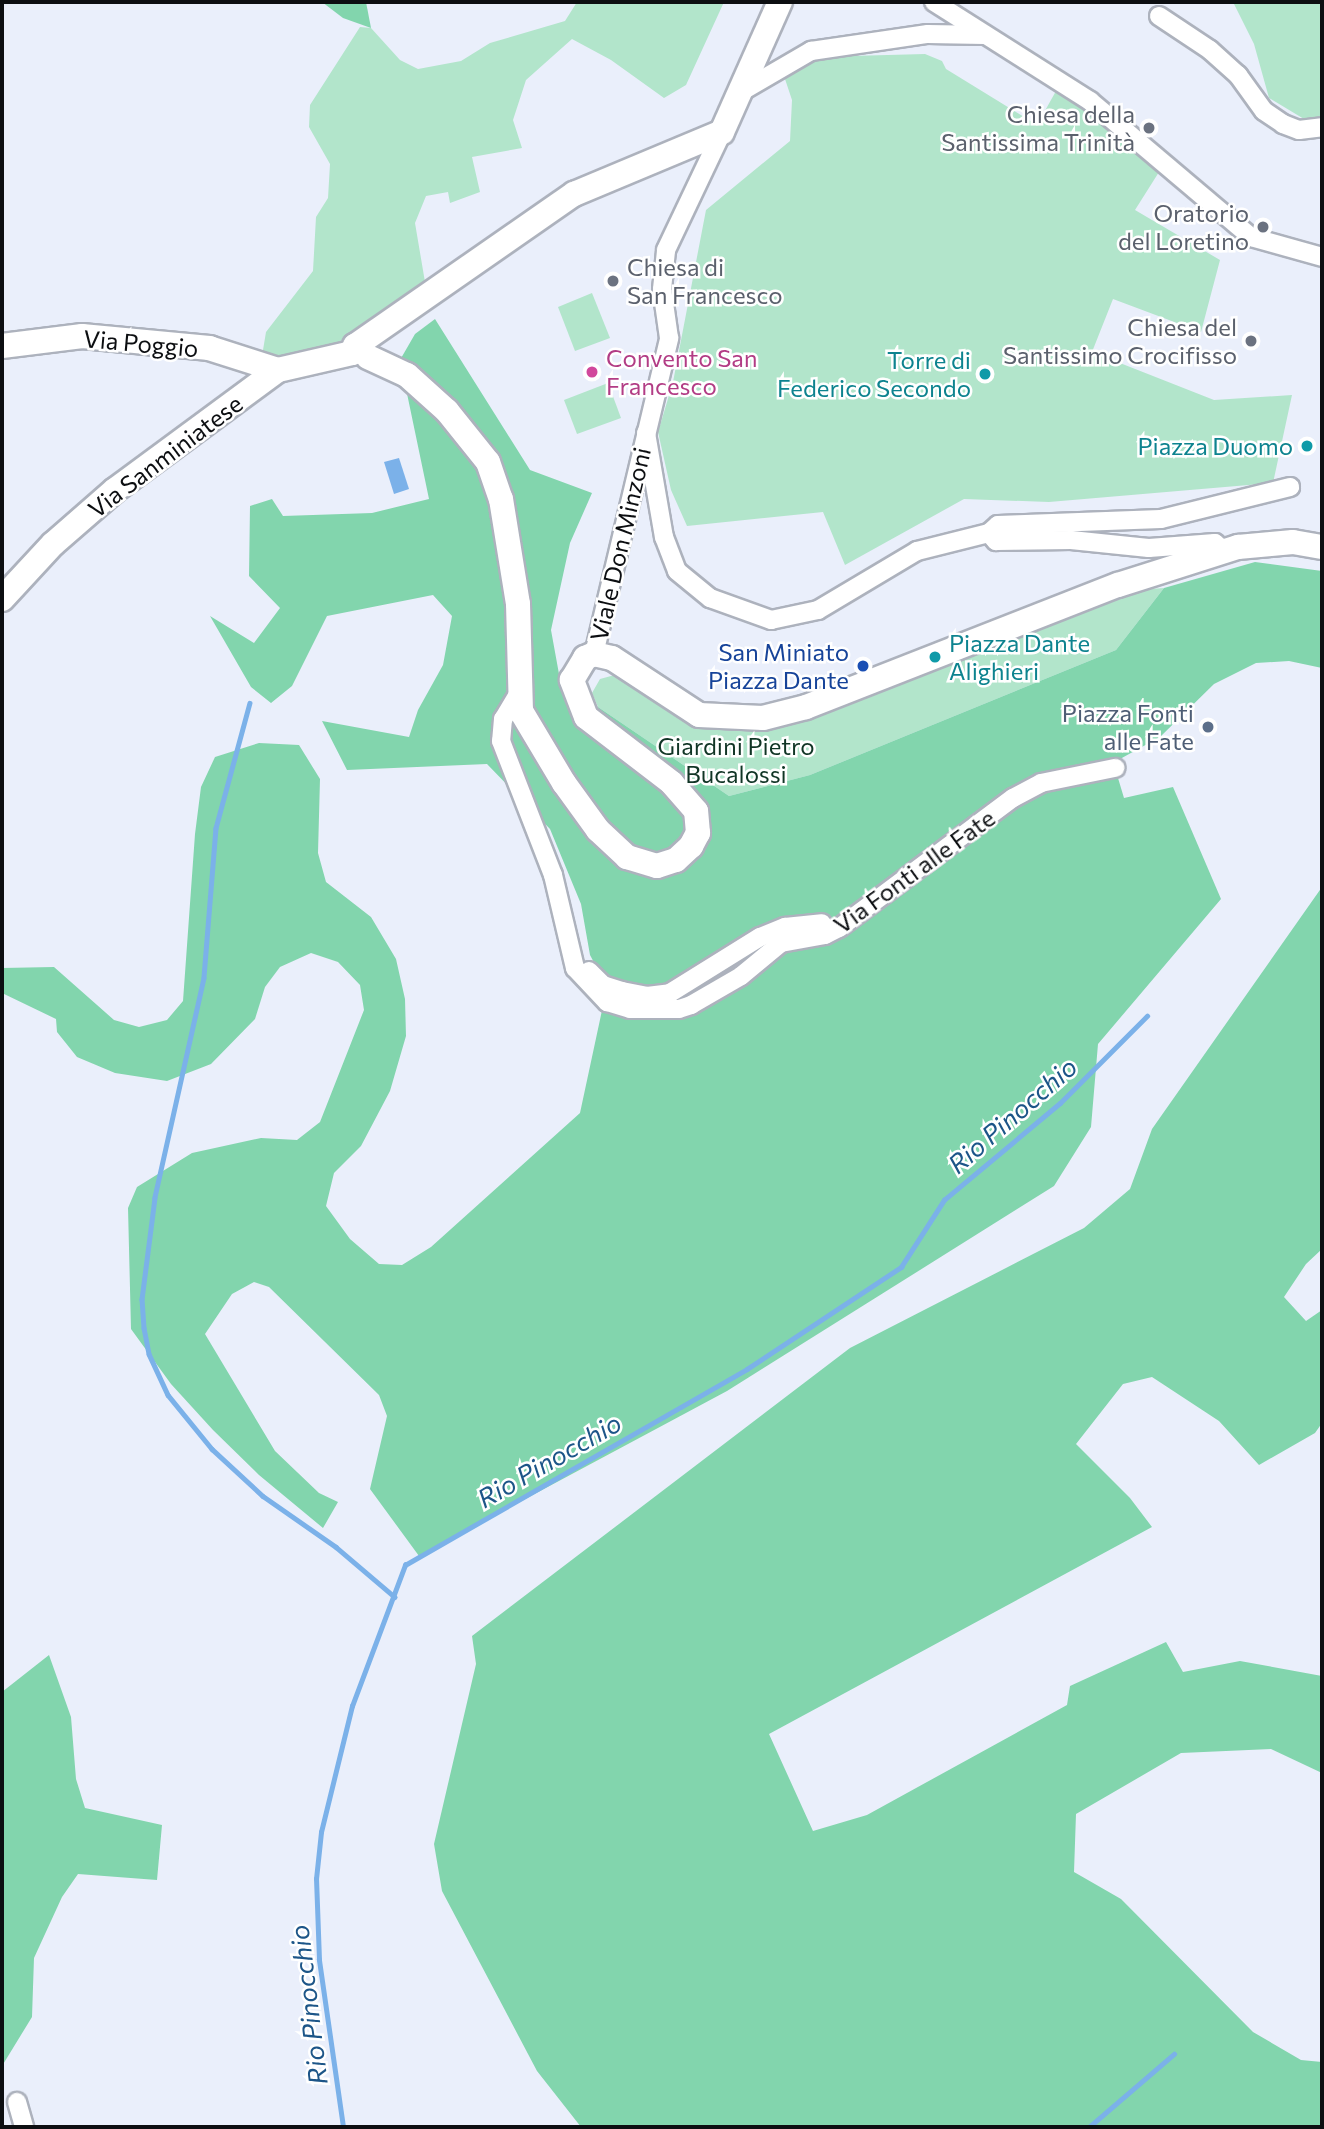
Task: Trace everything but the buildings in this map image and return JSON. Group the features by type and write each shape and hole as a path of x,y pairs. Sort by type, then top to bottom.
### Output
{"main road":[{"path":"780,2 765,30 744,90 722,132 574,194 361,351 407,375 447,411 488,462 501,499 518,604 521,711 598,830 627,857 657,866 676,860 698,833 696,811 672,783 586,717 572,680 577,665 594,654 627,667 699,715 763,718 806,707 1118,585 1224,551 1269,542 1322,547"},
{"name":"Via Poggio","path":"2,346 82,336 209,348 278,370"},
{"name":"Via Sanminiatese","path":"2,599 53,544 115,491 278,370 361,351"}],"street":[{"path":"934,2 1090,101 1251,237 1322,257"},
{"path":"1159,16 1210,50 1238,75 1264,111 1283,124 1299,130 1322,127"},
{"path":"744,90 811,51 928,34 988,35"},
{"path":"646,433 669,338 662,289 666,250 722,132"},
{"name":"Viale Don Minzoni","path":"646,433 664,537 677,571 710,598 771,620 818,610 917,551 989,533 993,526 1008,523 1161,520 1290,487"},
{"name":"Viale Don Minzoni","path":"594,654 646,433"},
{"path":"989,533 996,541 1071,540 1149,548 1215,542 1224,551"},
{"name":"Via Fonti alle Fate","path":"520,691 503,719 501,741 549,863 575,968 589,988 607,1002 630,1009 679,1009 741,976 781,943 825,935 1013,798 1041,783 1115,768"},
{"path":"18,2102 24,2127"}],"green space":[{"path":"322,2 366,2 371,28 343,18"},
{"path":"577,2 724,2 686,85 664,98 611,60 572,39 526,80 513,120 522,148 472,157 480,192 450,203 448,192 426,196 415,223 425,282 339,342 297,358 262,356 266,332 313,271 316,217 328,198 330,164 309,127 310,105 360,27 371,28 400,60 418,69 461,61 490,43 565,21"},
{"path":"1233,2 1322,2 1322,121 1304,119 1269,98 1254,44"},
{"path":"925,54 942,61 946,69 1037,125 1056,91 1099,120 1159,172 1135,210 1220,260 1201,332 1113,299 1092,352 1214,400 1292,395 1273,483 1049,502 964,499 845,565 823,512 687,526 671,490 658,432 673,382 706,210 790,141 792,100 783,73 813,57"},
{"path":"592,293 610,338 575,351 558,307"},
{"path":"435,319 530,470 592,493 570,543 551,630 559,674 598,707 729,796 810,775 1116,650 1164,588 1255,562 1322,571 1322,668 1289,661 1256,663 1214,684 1160,737 1120,759 1115,768 1124,798 1173,787 1221,899 1098,1044 1091,1127 1054,1186 727,1391 419,1556 370,1489 387,1416 379,1395 269,1287 254,1282 232,1294 205,1334 275,1451 319,1493 338,1502 323,1528 259,1475 213,1430 171,1384 131,1329 128,1208 137,1187 192,1153 261,1138 297,1140 320,1122 364,1010 360,985 338,962 311,953 280,967 265,987 255,1019 211,1064 167,1081 115,1073 77,1057 57,1032 56,1019 2,993 2,968 54,967 114,1020 139,1027 167,1020 183,1001 201,787 215,757 259,743 299,745 320,779 318,853 326,882 371,917 396,959 405,999 406,1036 390,1091 361,1146 334,1173 326,1206 350,1239 379,1264 402,1265 431,1247 580,1113 607,987 590,955 581,904 550,829 487,764 347,770 322,721 409,737 418,710 443,665 452,616 433,595 327,616 292,686 271,703 251,687 210,616 254,643 280,608 249,576 250,506 272,499 283,516 372,513 429,499 400,360 415,334"},
{"path":"608,383 621,418 577,434 564,400"},
{"name":"Giardini Pietro Bucalossi","path":"1164,588 1116,650 810,775 729,796 598,707 592,693 600,679 622,673 755,728 1135,590"},
{"path":"1322,887 1322,1249 1306,1264 1284,1297 1306,1321 1322,1310 1322,1423 1315,1433 1259,1465 1219,1421 1152,1377 1123,1384 1076,1444 1130,1498 1152,1527 769,1734 813,1831 867,1815 1067,1705 1070,1686 1166,1642 1183,1672 1240,1661 1322,1676 1322,1773 1271,1749 1181,1753 1076,1814 1074,1872 1121,1899 1253,2032 1301,2060 1322,2062 1322,2127 581,2127 537,2071 442,1891 434,1844 476,1664 472,1636 850,1348 1084,1228 1130,1189 1152,1129"},
{"path":"49,1655 71,1717 76,1779 85,1808 162,1825 157,1880 78,1874 62,1897 34,1958 32,2017 2,2066 2,1692"}],"water":[{"path":"399,458 409,489 394,494 384,462"}],"waterway":[{"path":"250,703 216,828 204,978 155,1198 142,1299 144,1328 149,1354 168,1395 212,1449 263,1496 336,1547 395,1597"},
{"name":"Rio Pinocchio","path":"343,2127 319,1960 316,1879 321,1832 352,1706 405,1565 747,1369 901,1267 944,1200 1060,1103 1147,1016"},
{"path":"1089,2127 1174,2054"}],"place":[{"name":"Chiesa della Santissima Trinità","path":"1149,128"},
{"name":"Oratorio del Loretino","path":"1263,227"},
{"name":"Chiesa di San Francesco","path":"613,281"},
{"name":"Chiesa del Santissimo Crocifisso","path":"1251,341"},
{"name":"Convento San Francesco","path":"592,372"},
{"name":"Torre di Federico Secondo","path":"985,374"},
{"name":"Piazza Duomo","path":"1307,446"},
{"name":"Piazza Dante Alighieri","path":"935,657"},
{"name":"San Miniato Piazza Dante","path":"863,666"},
{"name":"Piazza Fonti alle Fate","path":"1208,727"}]}
